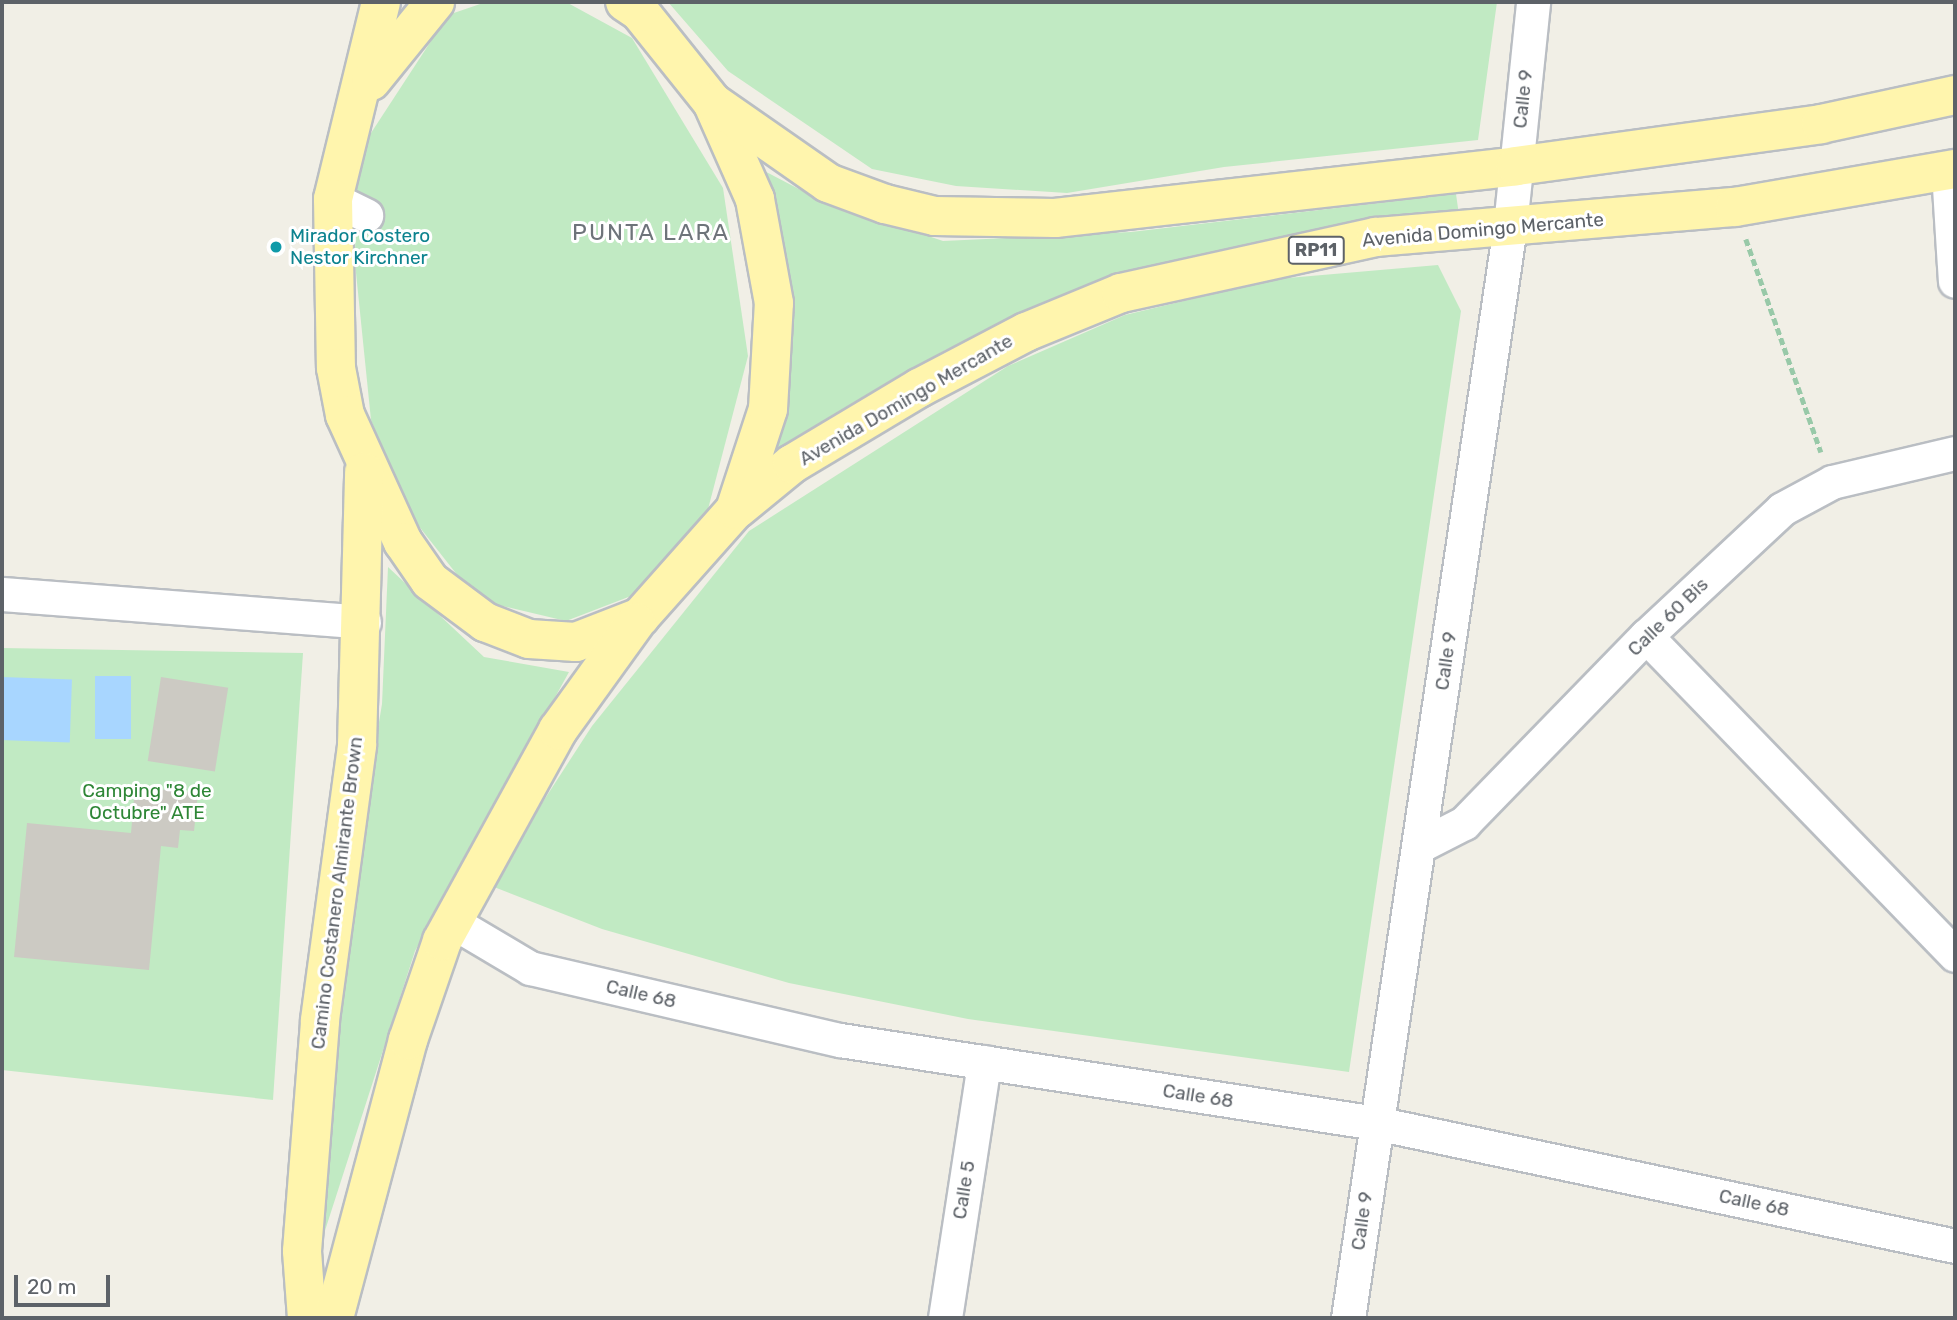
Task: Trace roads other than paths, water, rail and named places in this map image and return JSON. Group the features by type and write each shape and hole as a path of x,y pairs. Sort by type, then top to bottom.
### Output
{"main road":[{"path":"363,92 382,2"},
{"name":"RP11","path":"435,2 363,92 349,207 336,368 364,467 430,581 485,622 529,639 576,642 640,617"},
{"name":"RP11","path":"334,1318 408,1040 452,921 558,730 640,617 735,510 768,409 774,303 755,199 712,102 634,5"},
{"name":"RP11","path":"712,102 828,183 935,216 1055,218 1516,166 1821,124 1955,95"},
{"name":"Avenida Domingo Mercante","path":"735,510 792,464 919,387 1026,332 1121,293 1376,237 1735,207 1952,170"},
{"name":"Camino Costanero Almirante Brown","path":"307,1318 302,1251 320,1020 357,745 364,622 364,467"}],"street":[{"name":"Calle 9","path":"1348,1318 1510,226 1533,2"},
{"path":"1952,170 1955,281"},
{"name":"Calle 60 Bis","path":"1419,846 1464,823 1646,636 1783,509 1832,482 1955,453"},
{"path":"2,594 364,622"},
{"path":"1646,636 1955,954"},
{"name":"Calle 68","path":"452,921 530,968 840,1040 1376,1123 1955,1246"},
{"name":"Calle 5","path":"945,1318 984,1062"}],"water":[{"path":"95,676 131,676 131,739 95,739"},
{"path":"2,677 72,679 70,742 2,740"}],"place":[{"name":"Mirador Costero Nestor Kirchner","path":"276,247"}],"district":[{"name":"PUNTA LARA","path":"651,232"}],"park label":[{"name":"Camping \"8 de Octubre\" ATE","path":"147,802"}]}
